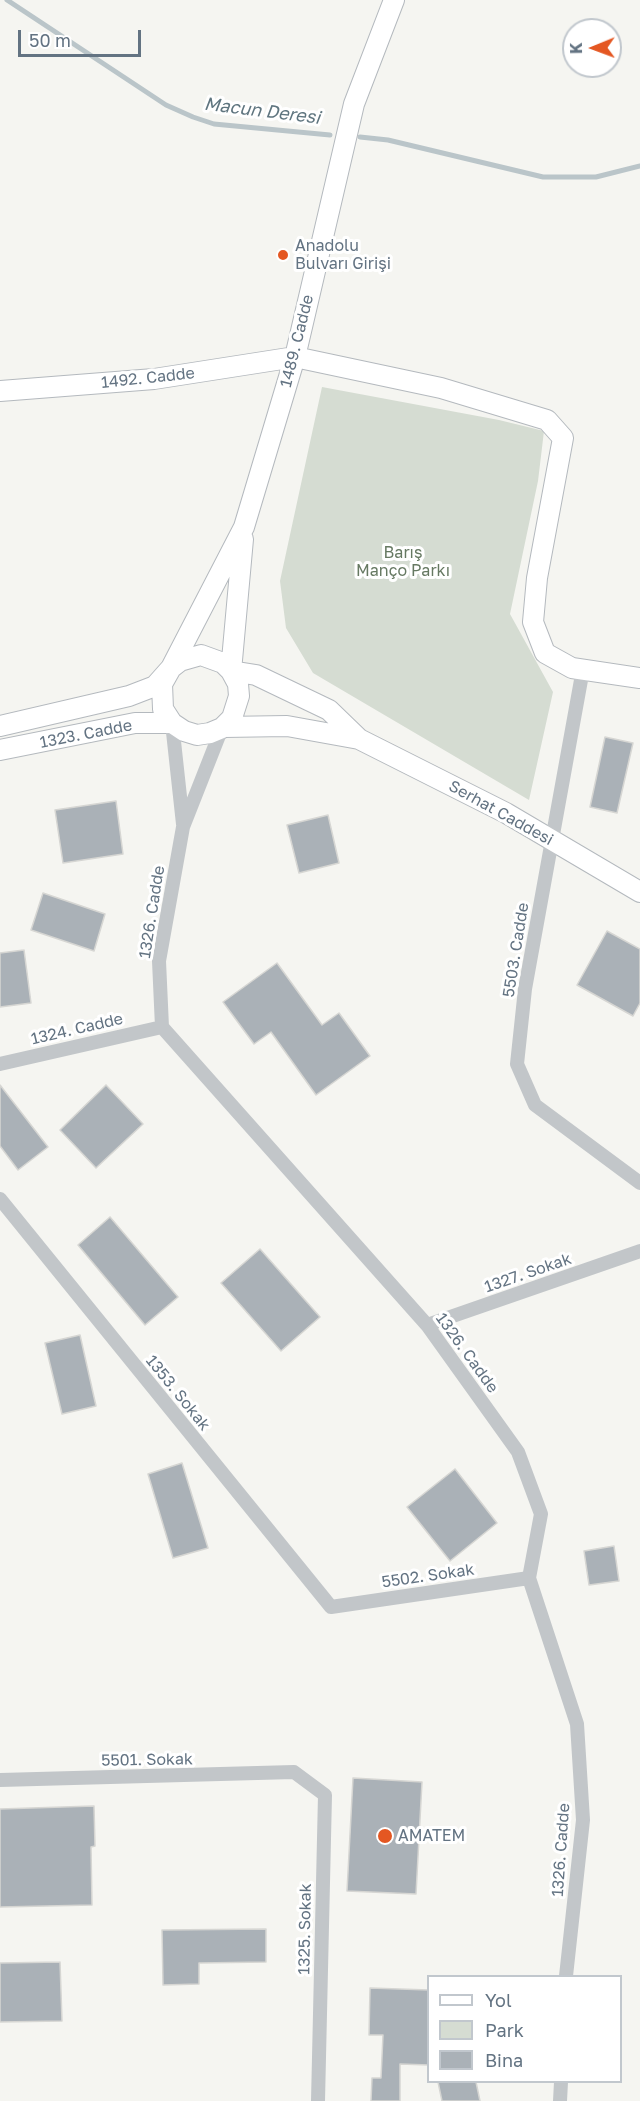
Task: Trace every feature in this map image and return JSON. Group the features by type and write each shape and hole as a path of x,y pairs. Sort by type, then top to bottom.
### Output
{"main road":[{"name":"1489. Cadde","path":"171,668 244,528 295,357 354,104 392,4"},
{"name":"1492. Cadde","path":"0,391 154,379 295,357"},
{"path":"295,357 441,387 547,420 563,438 537,578 533,622 545,653 572,668 640,678"},
{"name":"1489. Cadde","path":"231,670 244,528"},
{"path":"0,726 129,696 155,686 180,661 201,655 213,657 231,670 256,675 329,710 359,739"},
{"path":"171,668 160,692 163,709 172,723 184,731 197,735 210,733 223,727 232,718 239,696 238,684 231,670"},
{"name":"1323. Cadde","path":"0,750 135,723 172,723"},
{"path":"223,727 287,726 359,739"},
{"name":"Serhat Caddesi","path":"359,739 506,813 640,892"}],"street":[{"name":"5503. Cadde","path":"583,669 525,989 517,1064 534,1105 640,1183"},
{"path":"172,723 183,826"},
{"path":"183,826 223,727"},
{"name":"1326. Cadde","path":"183,826 159,961 162,1027 427,1325 518,1452 541,1514 529,1578 577,1724 583,1820 566,1975"},
{"name":"1324. Cadde","path":"0,1065 162,1027"},
{"name":"1353. Sokak","path":"0,1199 331,1607"},
{"name":"1327. Sokak","path":"427,1325 640,1251"},
{"name":"5502. Sokak","path":"331,1607 529,1578"},
{"name":"5501. Sokak","path":"0,1780 294,1772"},
{"name":"1325. Sokak","path":"294,1772 325,1795 318,2101"},
{"path":"560,2101 561,2083"}],"green space":[{"name":"Barış Manço Parkı","path":"322,387 499,420 544,431 538,481 510,614 553,692 529,800 313,673 286,628 280,581"}],"building":[{"path":"605,737 633,743 617,813 590,807"},
{"path":"116,801 123,854 63,863 55,810"},
{"path":"328,815 339,863 299,873 287,825"},
{"path":"43,893 105,914 94,951 31,930"},
{"path":"607,931 640,949 640,1003 633,1016 577,985"},
{"path":"24,950 31,1003 0,1007 0,953"},
{"path":"277,963 322,1025 339,1013 370,1056 316,1095 271,1032 254,1044 223,1002"},
{"path":"0,1085 48,1147 18,1170 0,1146"},
{"path":"106,1085 143,1124 96,1168 60,1130"},
{"path":"110,1217 178,1297 145,1325 78,1245"},
{"path":"260,1249 320,1317 281,1351 221,1283"},
{"path":"80,1335 96,1406 62,1414 45,1343"},
{"path":"182,1463 208,1548 173,1558 148,1474"},
{"path":"455,1469 497,1523 450,1561 407,1507"},
{"path":"614,1546 619,1581 589,1585 584,1551"},
{"name":"AMATEM","path":"353,1778 422,1782 416,1894 347,1891"},
{"path":"94,1806 95,1846 91,1847 92,1905 0,1907 0,1809"},
{"path":"266,1929 266,1962 199,1963 199,1984 163,1985 162,1930"},
{"path":"60,1962 62,2021 0,2022 0,1963"},
{"path":"370,1988 427,1990 427,2065 400,2064 400,2101 371,2101 372,2078 381,2078 383,2035 369,2035"},
{"path":"438,2083 476,2083 480,2101 442,2101"}],"waterway":[{"name":"Macun Deresi","path":"7,0 166,105 193,117 214,124 330,135"},
{"name":"Macun Deresi","path":"360,137 388,140 543,177 596,177 640,166"}],"place":[{"name":"Anadolu Bulvarı Girişi","path":"283,255"},
{"name":"AMATEM","path":"385,1836"}]}
